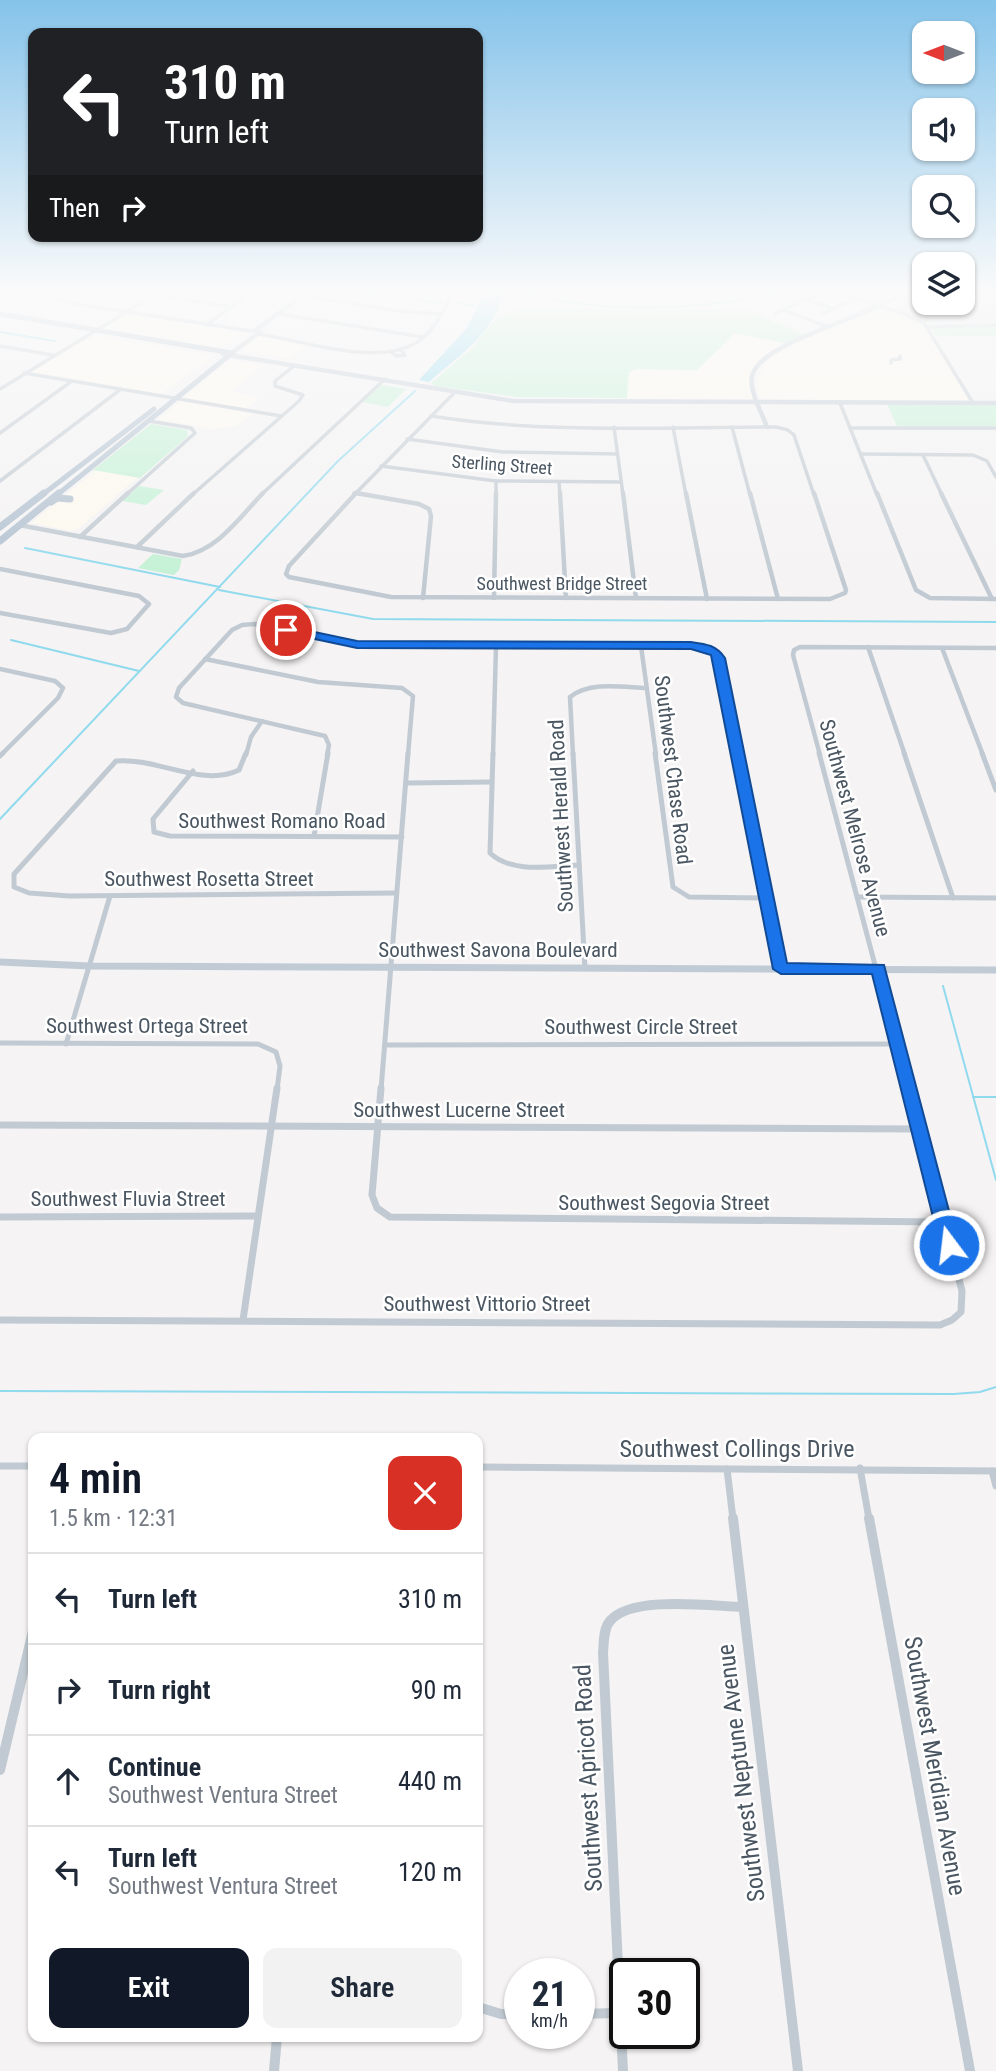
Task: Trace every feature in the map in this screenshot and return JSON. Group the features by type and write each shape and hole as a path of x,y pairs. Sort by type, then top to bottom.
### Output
{"main road":[{"path":"0,538 9,528 2,524 180,389"},
{"path":"0,538 189,389"},
{"path":"435,389 521,401 996,401"},
{"path":"756,389 767,427"},
{"path":"455,392 517,398 841,403 972,401"},
{"path":"627,402 640,399"},
{"path":"841,403 853,400"},
{"path":"28,518 56,498 70,499 59,493"},
{"path":"19,525 14,519 35,499"},
{"name":"Southwest Savona Boulevard","path":"0,962 89,966 878,969 995,973"}],"street":[{"path":"0,433 61,389"},
{"path":"0,481 120,389"},
{"path":"125,389 281,416"},
{"path":"137,547 303,396 282,389"},
{"path":"19,525 183,556 198,554 210,547 286,470 375,389"},
{"path":"965,389 972,401"},
{"path":"354,493 455,392"},
{"path":"841,403 916,590 925,597 994,599 923,455"},
{"path":"431,416 500,425 767,427"},
{"path":"80,537 195,433 191,429 149,421"},
{"path":"614,427 636,598"},
{"path":"673,427 707,598"},
{"path":"732,427 778,598"},
{"name":"Southwest Bridge Street","path":"354,493 289,566 286,574 297,581 378,597 841,596 846,590 794,435 788,430 767,427"},
{"path":"850,428 996,428"},
{"path":"407,439 503,452 617,454"},
{"path":"862,454 980,457 987,461 995,475"},
{"name":"Sterling Street","path":"381,466 496,481 621,482"},
{"path":"494,598 496,481"},
{"path":"559,482 566,598"},
{"path":"354,493 419,504 429,509 423,598"},
{"path":"0,569 144,598 148,606 124,630 107,633 0,614"},
{"path":"314,836 329,745 327,738 321,734 183,703 177,699 177,692 232,630 249,624 357,644 496,647 698,646 712,650 719,658 781,969"},
{"name":"Southwest Chase Road","path":"641,646 673,887 689,897 765,898"},
{"path":"496,647 489,848 494,859 510,866 579,865"},
{"name":"Southwest Melrose Avenue","path":"868,647 800,647 794,650 794,661 878,969 964,1305"},
{"path":"954,898 868,647 996,648"},
{"path":"942,648 996,790"},
{"path":"205,659 314,681 358,687 396,687 410,692 414,700 379,1127"},
{"path":"0,756 58,698 63,686 55,681 1,671"},
{"name":"Southwest Herald Road","path":"585,969 570,698 578,690 589,688 646,688"},
{"path":"193,771 220,776 236,772 243,764 250,738 262,721"},
{"name":"Southwest Rosetta Street","path":"193,771 135,758 110,765 14,874 13,884 23,891 61,896 396,894"},
{"name":"Southwest Romano Road","path":"193,771 153,819 154,832 170,836 402,837"},
{"path":"407,783 491,782"},
{"path":"66,1044 110,896"},
{"path":"857,897 996,898"},
{"name":"Southwest Ortega Street","path":"0,1043 258,1044 276,1052 280,1066 271,1126"},
{"name":"Southwest Circle Street","path":"386,1045 896,1044"},
{"name":"Southwest Lucerne Street","path":"0,1125 918,1129"},
{"path":"243,1320 271,1126"},
{"name":"Southwest Segovia Street","path":"379,1127 372,1195 374,1205 384,1216 423,1220 943,1222"},
{"name":"Southwest Fluvia Street","path":"0,1217 257,1216"},
{"name":"Southwest Vittorio Street","path":"0,1320 932,1326 949,1324 955,1320 964,1305"},
{"path":"0,1466 28,1466"},
{"name":"Southwest Collings Drive","path":"483,1467 994,1471"},
{"name":"Southwest Meridian Avenue","path":"860,1468 970,2071"},
{"name":"Southwest Neptune Avenue","path":"727,1469 798,2071"},
{"path":"994,1471 996,1486"},
{"name":"Southwest Apricot Road","path":"617,1958 603,1653 606,1630 616,1615 638,1606 742,1607"},
{"path":"0,1770 28,1652"},
{"path":"483,2008 504,2014"},
{"path":"274,2071 277,2042"},
{"name":"Southwest Apricot Road","path":"622,2049 623,2071"}],"shaded area":[{"path":"131,389 168,389 161,394"},
{"path":"194,389 234,389 231,391 259,398 246,409 183,398"},
{"path":"628,389 752,389 755,399 627,398"},
{"path":"757,389 962,389 969,400 760,399"},
{"path":"181,401 252,414 237,426 212,429 158,419"},
{"path":"96,470 138,477 78,529 72,531 31,523"}],"green space":[{"path":"378,389 406,389 388,407 362,402"},
{"path":"455,389 628,389 627,398 517,397"},
{"path":"886,402 996,402 996,426 897,426"},
{"path":"151,424 187,430 188,436 140,478 93,470"},
{"path":"139,486 164,490 146,505 122,501"},
{"path":"153,554 182,559 179,570 174,575 138,568"}],"waterway":[{"path":"219,587 338,461 415,391"},
{"path":"25,548 219,587"},
{"path":"0,819 219,587"},
{"path":"219,590 373,619 996,622"},
{"path":"11,640 139,671"},
{"path":"943,986 973,1097"},
{"path":"973,1097 996,1097"},
{"path":"973,1097 996,1180"},
{"path":"0,1391 954,1394 980,1392 996,1387"}],"route":[{"path":"286,630 357,644 496,647 691,646 709,648 715,652 719,658 781,969 878,969 949,1245"}]}
